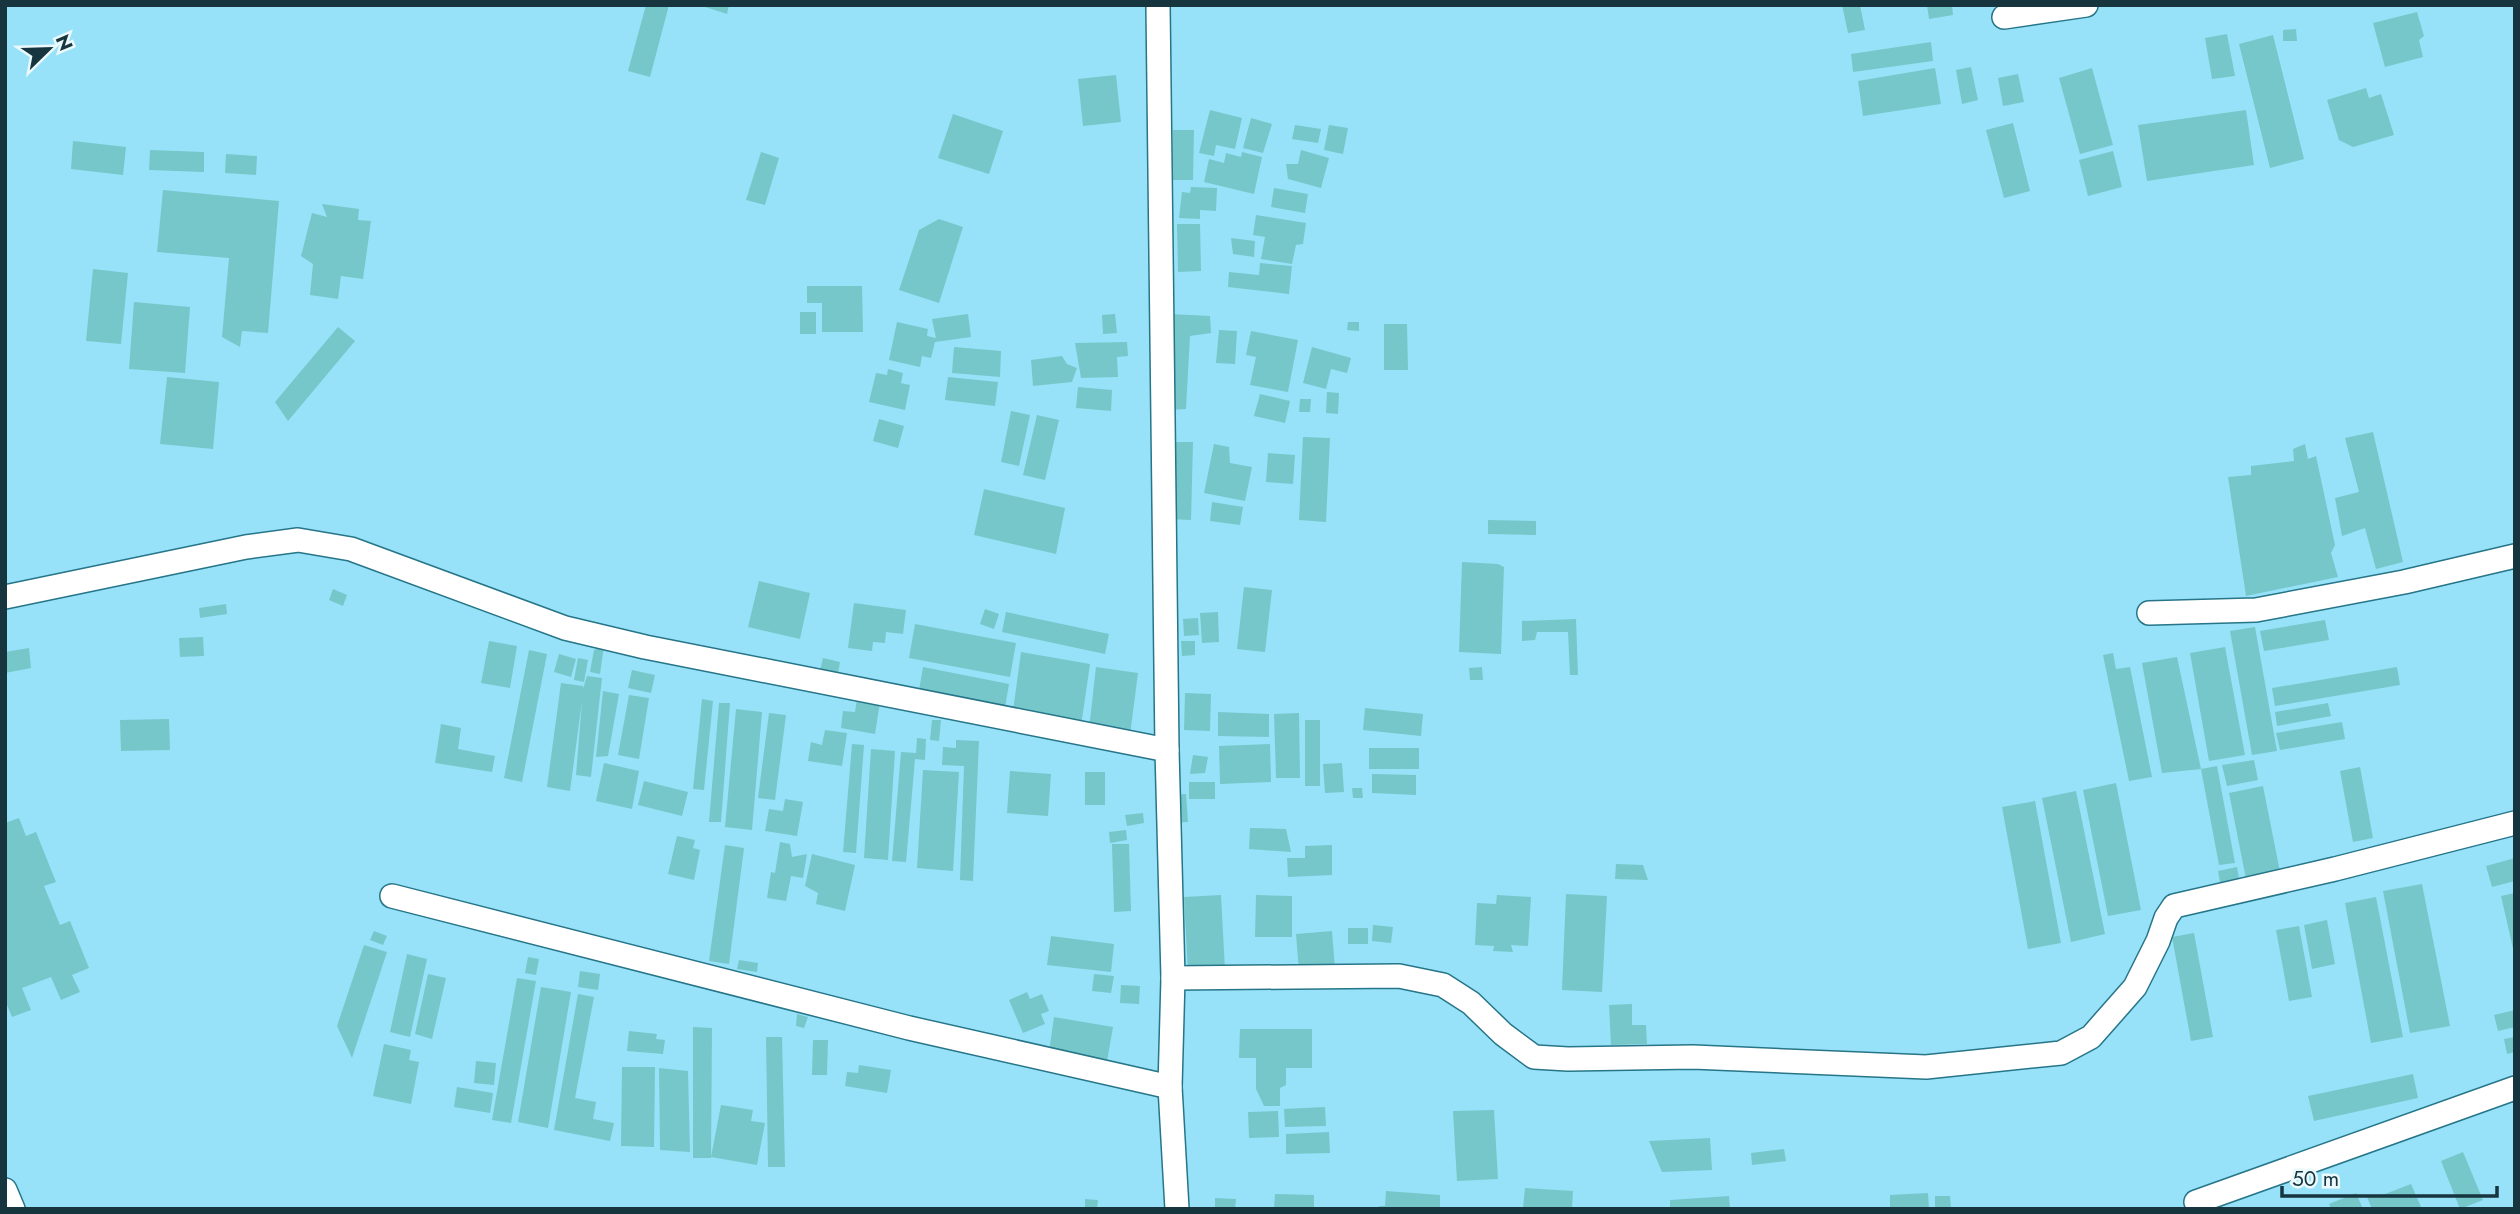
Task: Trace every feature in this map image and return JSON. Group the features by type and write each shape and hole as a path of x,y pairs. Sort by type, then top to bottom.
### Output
{"street":[{"path":"1158,5 1167,750 1173,978 1170,1087 1177,1209"},
{"path":"2004,17 2086,5"},
{"path":"5,597 246,547 298,541 351,549 565,628 632,644 1167,750"},
{"path":"2149,614 2256,610 2404,582 2515,556"},
{"path":"1173,978 1399,976 1443,985 1471,1003 1503,1034 1534,1057 1693,1057 1926,1067 2061,1053 2091,1037 2135,987 2174,906 2515,823"},
{"path":"392,896 909,1028 1170,1087"},
{"path":"2196,1202 2515,1088"},
{"path":"5,1191 13,1209"}],"building":[{"path":"646,5 669,5 650,77 628,71"},
{"path":"699,5 729,5 727,14"},
{"path":"1842,5 1860,5 1865,30 1848,33"},
{"path":"1927,5 1952,5 1953,15 1929,19"},
{"path":"2417,12 2424,36 2419,40 2423,57 2385,67 2373,23"},
{"path":"2296,29 2297,41 2283,41 2283,30"},
{"path":"2227,34 2235,76 2212,79 2205,38"},
{"path":"2273,35 2304,159 2270,168 2239,44"},
{"path":"1931,42 1933,61 1853,72 1851,54"},
{"path":"1971,67 1978,100 1962,104 1956,70"},
{"path":"1935,68 1941,104 1863,116 1858,81"},
{"path":"2092,68 2113,145 2080,154 2059,78"},
{"path":"2018,74 2024,102 2003,106 1998,78"},
{"path":"1116,75 1121,122 1083,126 1078,79"},
{"path":"2366,88 2369,98 2381,94 2394,135 2353,147 2339,140 2327,100"},
{"path":"1210,110 1242,118 1235,149 1216,145 1214,156 1199,153"},
{"path":"2246,110 2254,165 2147,181 2138,125"},
{"path":"953,114 1003,131 989,174 938,158"},
{"path":"1251,118 1272,124 1263,153 1243,148"},
{"path":"2013,123 2030,191 2004,198 1986,130"},
{"path":"1295,125 1321,129 1318,143 1292,139"},
{"path":"1329,125 1348,128 1343,154 1324,150"},
{"path":"1173,130 1194,130 1193,180 1172,180"},
{"path":"73,141 126,147 123,175 71,169"},
{"path":"150,150 204,152 204,172 149,170"},
{"path":"1301,150 1329,158 1321,188 1288,179 1286,164 1298,164"},
{"path":"2113,151 2122,187 2088,196 2079,160"},
{"path":"761,152 779,158 765,205 746,200"},
{"path":"1242,152 1262,157 1254,194 1204,182 1209,159 1224,163 1226,153 1241,157"},
{"path":"226,154 257,156 256,175 225,173"},
{"path":"1191,187 1217,188 1216,211 1200,210 1200,219 1179,218 1182,192 1190,193"},
{"path":"1274,188 1308,194 1305,213 1271,207"},
{"path":"163,190 279,201 268,333 242,331 240,347 222,337 229,258 157,252"},
{"path":"322,204 359,209 358,220 371,221 363,279 341,276 338,299 310,295 313,264 301,256 312,213 327,217"},
{"path":"1256,215 1306,223 1303,244 1296,245 1292,264 1261,259 1265,237 1253,235"},
{"path":"939,219 963,227 939,303 899,290 919,230"},
{"path":"1177,224 1200,224 1201,271 1178,272"},
{"path":"1231,238 1255,241 1254,257 1233,254"},
{"path":"1260,263 1292,266 1289,294 1228,287 1229,272 1259,275"},
{"path":"93,269 128,273 121,344 86,341"},
{"path":"807,286 862,286 863,332 822,332 822,303 807,303"},
{"path":"134,302 190,307 185,373 129,369"},
{"path":"800,312 816,312 816,334 800,334"},
{"path":"968,314 971,337 935,342 931,358 922,356 920,367 889,360 897,322 928,329 927,336 936,338 932,319"},
{"path":"1115,314 1117,333 1103,334 1102,315"},
{"path":"1170,314 1210,316 1211,333 1190,336 1186,409 1169,410"},
{"path":"1348,322 1359,322 1359,331 1347,330"},
{"path":"1384,324 1407,324 1408,370 1384,370"},
{"path":"338,327 355,341 288,421 275,402"},
{"path":"1219,330 1237,331 1235,364 1216,363"},
{"path":"1251,331 1298,340 1288,392 1250,385 1256,357 1246,355"},
{"path":"1127,342 1128,356 1117,357 1118,377 1081,378 1075,343"},
{"path":"954,347 1001,351 1000,377 952,373"},
{"path":"1312,347 1351,358 1347,373 1331,369 1326,389 1303,383"},
{"path":"1062,356 1067,364 1077,368 1072,382 1033,386 1031,360"},
{"path":"888,369 903,373 901,383 910,385 905,410 869,402 876,373 887,375"},
{"path":"167,377 219,382 213,449 160,444"},
{"path":"948,377 998,382 995,406 945,400"},
{"path":"1078,387 1112,390 1111,411 1076,408"},
{"path":"1327,392 1339,393 1338,414 1326,413"},
{"path":"1260,394 1290,401 1285,423 1254,416"},
{"path":"1300,399 1311,399 1310,412 1299,412"},
{"path":"1011,411 1030,415 1019,466 1001,462"},
{"path":"1037,415 1059,420 1045,480 1023,475"},
{"path":"879,419 904,426 898,448 873,441"},
{"path":"2373,432 2403,562 2376,569 2365,528 2342,536 2335,498 2359,492 2345,438"},
{"path":"1303,437 1330,438 1326,522 1299,520"},
{"path":"1172,442 1193,442 1191,520 1169,519"},
{"path":"1214,444 1229,447 1230,463 1252,467 1245,501 1204,493"},
{"path":"2305,444 2308,459 2316,456 2335,545 2331,553 2338,577 2246,596 2228,477 2251,475 2251,466 2294,461 2293,449"},
{"path":"1268,453 1295,455 1293,484 1266,482"},
{"path":"984,489 1065,508 1056,554 974,535"},
{"path":"1212,502 1243,507 1240,525 1210,521"},
{"path":"1488,520 1536,521 1536,535 1488,534"},
{"path":"1462,562 1498,564 1504,567 1501,654 1459,652"},
{"path":"759,581 810,593 800,639 748,627"},
{"path":"1244,587 1272,590 1265,652 1237,649"},
{"path":"333,589 347,595 343,606 329,600"},
{"path":"854,603 906,610 903,634 886,632 885,643 873,642 872,651 848,648"},
{"path":"226,604 227,614 200,618 199,608"},
{"path":"985,609 999,614 994,629 980,624"},
{"path":"1006,612 1109,634 1105,654 1002,632"},
{"path":"1218,612 1219,642 1202,643 1200,613"},
{"path":"1198,618 1199,635 1184,636 1183,619"},
{"path":"1576,619 1578,675 1570,675 1568,632 1537,632 1535,640 1522,641 1522,621"},
{"path":"2325,620 2329,640 2264,651 2260,631"},
{"path":"915,624 1016,643 1010,677 909,658"},
{"path":"2255,627 2277,751 2252,755 2230,631"},
{"path":"203,637 204,656 180,657 179,638"},
{"path":"489,641 517,646 510,688 481,683"},
{"path":"1181,641 1195,641 1195,655 1182,656"},
{"path":"604,646 600,674 590,672 594,650"},
{"path":"2225,647 2245,755 2209,761 2190,653"},
{"path":"29,648 31,668 5,673 5,652"},
{"path":"529,650 547,654 522,782 504,778"},
{"path":"1021,652 1090,664 1081,726 1013,711"},
{"path":"2113,653 2116,669 2130,667 2152,777 2129,781 2103,655"},
{"path":"559,654 576,659 571,677 554,672"},
{"path":"2177,657 2201,769 2162,773 2142,663"},
{"path":"578,658 588,660 584,682 574,680"},
{"path":"823,658 840,662 837,679 819,675"},
{"path":"923,667 1009,684 1004,713 918,696"},
{"path":"1096,667 1138,673 1130,735 1089,729"},
{"path":"1482,667 1483,680 1470,680 1469,668"},
{"path":"2397,667 2400,685 2275,706 2272,688"},
{"path":"632,670 655,675 651,693 628,688"},
{"path":"587,676 602,678 591,777 576,775 582,701 570,791 547,787 561,683 583,686 583,689"},
{"path":"603,691 619,694 608,756 596,757"},
{"path":"1185,693 1211,694 1210,731 1184,730"},
{"path":"629,695 649,698 639,759 618,755"},
{"path":"857,698 880,702 875,734 841,728 843,711 855,712"},
{"path":"702,699 713,701 704,790 693,789"},
{"path":"719,703 730,703 721,822 709,822"},
{"path":"2328,703 2331,716 2277,726 2275,712"},
{"path":"1365,708 1423,714 1421,736 1363,730"},
{"path":"736,709 762,712 752,830 725,827"},
{"path":"1218,712 1269,714 1269,737 1218,736"},
{"path":"769,713 786,715 775,800 758,798"},
{"path":"1299,713 1300,778 1276,778 1274,714"},
{"path":"169,719 170,750 121,751 120,720"},
{"path":"932,720 941,720 939,741 930,740"},
{"path":"1305,720 1320,720 1320,786 1305,786"},
{"path":"2342,722 2345,739 2280,750 2276,733"},
{"path":"441,724 461,728 458,749 495,756 492,772 435,763"},
{"path":"825,730 847,733 842,766 808,761 811,742 822,745"},
{"path":"917,738 926,739 925,760 915,759 906,862 892,861 901,752 916,753"},
{"path":"956,740 979,741 973,881 960,880 964,766 942,765 943,747 956,748"},
{"path":"852,744 864,745 856,853 843,852"},
{"path":"1270,744 1271,782 1220,784 1219,746"},
{"path":"1369,748 1419,748 1419,769 1369,769"},
{"path":"871,749 895,751 888,860 864,858"},
{"path":"1193,755 1208,757 1205,773 1190,774"},
{"path":"2254,760 2258,780 2227,786 2222,765"},
{"path":"604,763 639,771 632,809 596,801"},
{"path":"1342,763 1344,792 1325,793 1323,764"},
{"path":"2217,766 2235,863 2219,865 2201,769"},
{"path":"2360,767 2373,838 2353,842 2340,771"},
{"path":"923,770 959,772 953,871 917,868"},
{"path":"1010,771 1051,774 1048,816 1007,813"},
{"path":"1085,772 1105,772 1105,805 1085,805"},
{"path":"1372,774 1416,775 1416,795 1372,793"},
{"path":"644,781 688,792 682,816 638,805"},
{"path":"1189,782 1215,782 1215,799 1189,799"},
{"path":"2116,783 2141,910 2108,916 2083,790"},
{"path":"2263,786 2281,877 2247,884 2229,793"},
{"path":"1352,788 1362,788 1363,798 1353,798"},
{"path":"2076,791 2105,934 2071,942 2042,798"},
{"path":"1186,794 1188,822 1172,823 1170,795"},
{"path":"785,799 803,802 797,836 765,831 769,809 783,811"},
{"path":"2035,801 2061,943 2028,949 2002,807"},
{"path":"1143,813 1144,823 1127,826 1125,815"},
{"path":"19,818 26,836 36,832 56,882 44,886 60,925 70,921 89,968 72,975 80,992 61,1000 51,977 22,988 31,1010 12,1017 5,1000 5,823"},
{"path":"1250,828 1286,829 1291,852 1249,849"},
{"path":"1126,830 1127,840 1110,843 1109,832"},
{"path":"677,836 695,840 693,848 700,850 694,880 668,874"},
{"path":"780,842 790,844 792,857 807,854 803,878 791,876 786,901 767,898 771,872 775,873"},
{"path":"1112,844 1129,844 1131,911 1114,912"},
{"path":"725,845 744,848 729,964 709,961"},
{"path":"1332,845 1332,875 1288,877 1287,858 1305,858 1305,846"},
{"path":"812,854 855,865 845,911 816,904 818,893 805,886"},
{"path":"2515,858 2515,881 2492,887 2486,866"},
{"path":"1616,864 1643,865 1648,880 1615,879"},
{"path":"2237,867 2240,884 2221,888 2218,871"},
{"path":"2422,884 2450,1026 2410,1033 2383,891"},
{"path":"2515,893 2515,953 2514,953 2501,896"},
{"path":"1566,894 1607,896 1602,992 1562,990"},
{"path":"1221,895 1225,970 1188,973 1184,897"},
{"path":"1256,895 1292,896 1292,937 1255,937"},
{"path":"1497,895 1531,897 1528,946 1511,945 1513,952 1493,951 1494,946 1475,945 1477,903 1496,904"},
{"path":"2376,897 2403,1037 2371,1043 2345,903"},
{"path":"2327,920 2335,964 2312,969 2304,925"},
{"path":"1373,925 1393,927 1391,943 1372,941"},
{"path":"2299,926 2312,997 2289,1001 2276,930"},
{"path":"1348,928 1368,928 1368,944 1348,944"},
{"path":"374,931 387,936 383,945 370,940"},
{"path":"1332,931 1335,969 1299,972 1296,934"},
{"path":"2194,933 2213,1037 2191,1041 2172,937"},
{"path":"1051,936 1114,944 1111,972 1047,965"},
{"path":"364,945 387,952 352,1058 337,1026"},
{"path":"407,954 427,959 410,1037 390,1032"},
{"path":"528,957 539,959 536,975 525,973"},
{"path":"739,960 758,963 757,972 737,969"},
{"path":"580,971 600,974 598,990 578,987"},
{"path":"428,974 446,978 432,1039 415,1034"},
{"path":"1094,974 1114,976 1111,993 1092,991"},
{"path":"517,978 536,981 511,1123 492,1120"},
{"path":"1121,985 1140,986 1139,1004 1120,1003"},
{"path":"541,987 571,992 548,1128 518,1122"},
{"path":"1027,992 1030,999 1042,994 1049,1011 1041,1014 1045,1024 1023,1033 1009,1000"},
{"path":"578,994 594,997 575,1098 596,1102 593,1119 614,1123 610,1141 554,1130"},
{"path":"1632,1004 1632,1025 1646,1025 1647,1044 1611,1045 1609,1005"},
{"path":"2515,1010 2515,1027 2498,1031 2494,1015"},
{"path":"797,1014 808,1017 804,1028 796,1026"},
{"path":"1054,1017 1113,1027 1107,1061 1049,1052"},
{"path":"693,1027 712,1028 711,1158 693,1158"},
{"path":"1240,1029 1312,1029 1312,1068 1286,1068 1286,1085 1280,1088 1280,1106 1264,1106 1256,1089 1256,1058 1239,1058"},
{"path":"629,1031 657,1034 656,1039 665,1040 663,1054 627,1051"},
{"path":"766,1037 782,1037 785,1167 768,1167"},
{"path":"2515,1037 2515,1052 2507,1054 2504,1039"},
{"path":"813,1040 828,1040 827,1075 812,1075"},
{"path":"384,1044 411,1050 409,1060 419,1062 411,1104 373,1096"},
{"path":"476,1061 496,1063 494,1085 474,1083"},
{"path":"859,1065 891,1070 887,1093 845,1086 847,1072 858,1073"},
{"path":"622,1067 655,1067 654,1147 621,1146"},
{"path":"659,1068 688,1071 690,1152 660,1150"},
{"path":"2413,1074 2418,1098 2314,1121 2308,1096"},
{"path":"457,1087 493,1093 490,1113 454,1107"},
{"path":"721,1105 753,1110 751,1121 765,1123 757,1165 711,1157"},
{"path":"1325,1107 1326,1126 1285,1127 1284,1109"},
{"path":"1494,1110 1498,1179 1457,1181 1453,1111"},
{"path":"1278,1111 1279,1137 1249,1138 1248,1112"},
{"path":"1329,1132 1330,1153 1286,1154 1286,1134"},
{"path":"1710,1138 1712,1170 1662,1172 1649,1141"},
{"path":"1784,1149 1786,1161 1752,1165 1751,1153"},
{"path":"2463,1152 2483,1200 2460,1209 2441,1161"},
{"path":"2411,1184 2422,1209 2372,1209 2367,1197 2385,1194"},
{"path":"1525,1188 1573,1191 1572,1209 1523,1208"},
{"path":"1386,1191 1440,1195 1440,1209 1378,1209 1379,1206 1385,1206"},
{"path":"1928,1193 1929,1209 1890,1209 1890,1195"},
{"path":"2356,1193 2363,1209 2331,1209 2329,1204"},
{"path":"1275,1194 1314,1195 1314,1209 1274,1209"},
{"path":"1729,1196 1730,1209 1670,1209 1670,1200"},
{"path":"1935,1196 1950,1196 1951,1209 1935,1209"},
{"path":"1215,1198 1236,1199 1235,1209 1215,1209"},
{"path":"1085,1199 1098,1200 1097,1208 1085,1208"}]}
